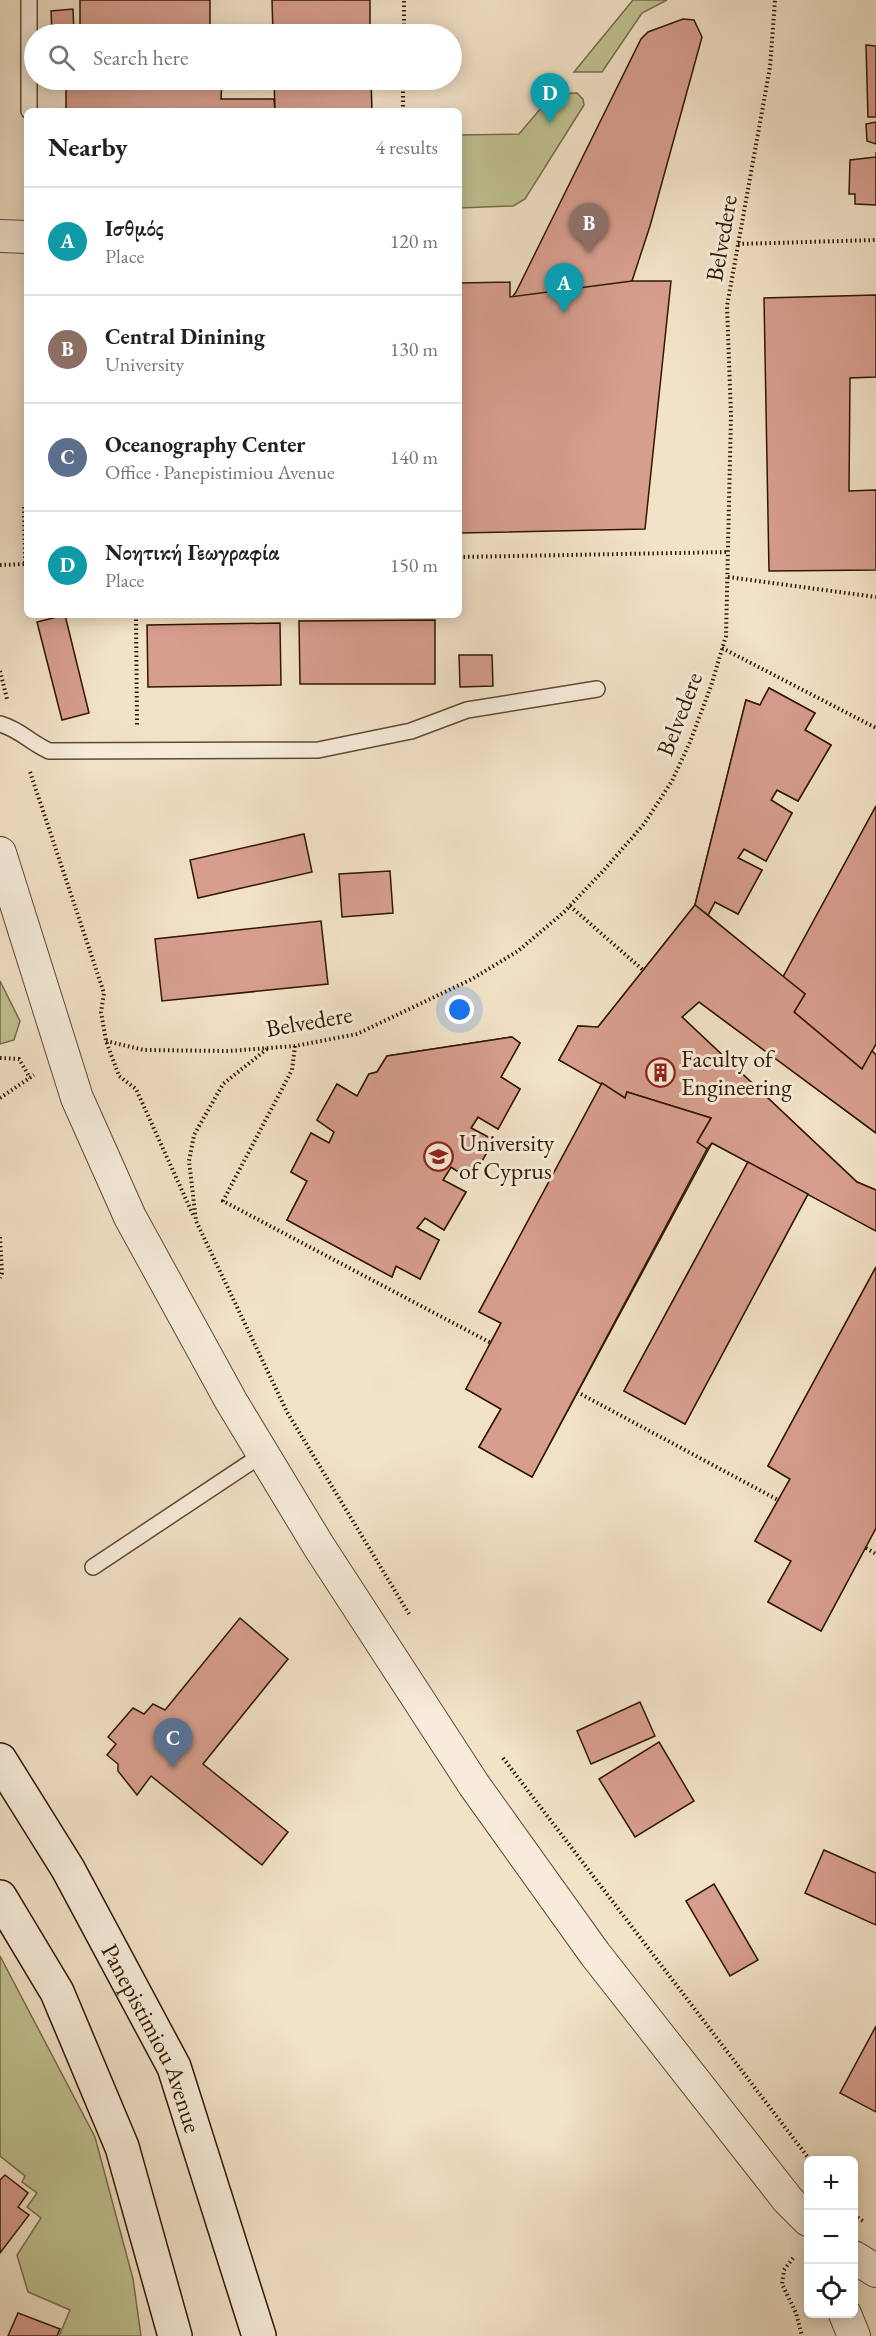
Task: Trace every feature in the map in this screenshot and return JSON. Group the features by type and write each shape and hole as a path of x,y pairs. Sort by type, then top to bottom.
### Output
{"main road":[{"name":"Panepistimiou Avenue","path":"0,1760 68,1869 174,2067 259,2336"},
{"path":"0,1897 57,1992 122,2146 175,2336"}],"street":[{"path":"0,236 24,237"},
{"path":"0,853 77,1098 130,1217 231,1401 318,1545 474,1785 595,1954 798,2210 800,2249"},
{"path":"858,2260 876,2271"},
{"path":"847,2318 854,2336"}],"lane":[{"path":"29,0 29,24"},
{"path":"28,90 28,108"},
{"path":"0,724 17,729 33,744 49,751 318,750 411,731 467,710 597,689"},
{"path":"93,1567 263,1454"}],"path":[{"path":"404,0 404,24"},
{"name":"Belvedere","path":"106,1041 144,1050 205,1052 295,1046 357,1034 472,979 518,951 570,906 644,824 672,781 711,686 726,636 731,415 727,306 770,67 775,0"},
{"path":"403,90 403,108"},
{"path":"738,244 876,240"},
{"path":"462,557 729,552"},
{"path":"0,566 24,564"},
{"path":"728,577 876,597"},
{"path":"136,618 137,750"},
{"path":"722,648 876,728"},
{"path":"0,671 61,868 104,993 101,1011 106,1041 118,1076 136,1089 287,1412 410,1616"},
{"path":"570,906 643,970"},
{"path":"295,1046 292,1070 223,1201 491,1343"},
{"path":"196,1221 189,1161 194,1135 223,1084 268,1048"},
{"path":"0,1058 19,1059 30,1078"},
{"path":"0,1237 2,1273 0,1278"},
{"path":"577,1392 778,1500"},
{"path":"866,1548 876,1554"},
{"path":"501,1756 807,2156"},
{"path":"800,2249 784,2270 782,2284 796,2313 802,2336"}],"green space":[{"path":"633,0 667,0 642,13 602,72 574,72"},
{"path":"577,93 583,99 584,105 525,199 513,206 462,208 462,135 519,134 553,94"},
{"path":"0,981 20,1021 14,1040 0,1044"},
{"path":"0,1956 95,2137 133,2279 141,2336 59,2336 70,2310 28,2292 17,2255 41,2218 27,2207 37,2193 22,2182 25,2176 0,2156"}],"building":[{"path":"80,0 210,0 210,24 80,24"},
{"path":"272,0 370,0 370,24 273,24"},
{"path":"73,9 74,24 52,24 51,11"},
{"path":"683,19 694,20 702,37 650,226 632,281 601,409 569,449 543,461 511,465 462,448 462,308 491,308 510,300 516,292 641,39 648,32"},
{"path":"866,45 876,46 876,117 868,117"},
{"path":"66,90 221,90 221,99 274,99 275,108 66,108"},
{"path":"274,90 371,90 372,108 275,108"},
{"path":"876,122 876,144 867,141 866,124"},
{"path":"876,157 876,205 855,204 855,194 849,194 850,160"},
{"path":"632,281 671,281 645,529 462,533 462,283 510,282 510,297"},
{"path":"876,295 876,377 850,378 849,491 876,490 876,570 769,571 764,298"},
{"path":"66,618 89,713 62,720 37,622"},
{"path":"435,620 435,684 300,684 299,621"},
{"path":"280,623 281,685 148,687 147,625"},
{"path":"459,655 492,655 493,686 460,687"},
{"name":"Faculty of Engineering","path":"769,688 815,713 805,730 831,745 798,801 777,790 771,800 792,813 766,861 744,849 738,858 762,870 738,914 715,902 708,915 783,977 876,806 876,1044 872,1051 876,1055 876,1133 699,1002 682,1017 857,1182 876,1190 876,1231 808,1194 685,1424 624,1391 748,1162 712,1143 532,1477 479,1447 501,1409 466,1389 501,1323 479,1312 602,1083 559,1060 578,1026 598,1027 695,905 746,700 760,705"},
{"path":"769,688 815,713 805,730 831,745 798,801 777,790 771,800 792,813 766,861 744,849 738,858 762,870 738,914 715,902 708,915 695,905 746,700 760,705"},
{"path":"876,806 876,1044 862,1069 794,1012 805,994 783,977"},
{"path":"304,834 312,872 198,898 190,860"},
{"path":"390,871 393,913 342,917 339,874"},
{"path":"695,905 805,994 794,1012 862,1069 872,1051 876,1055 876,1133 699,1002 682,1017 857,1182 876,1190 876,1231 712,1143 707,1149 697,1142 711,1118 627,1092 625,1098 559,1060 578,1026 598,1027"},
{"path":"321,921 328,984 162,1001 155,939"},
{"path":"512,1037 520,1043 501,1077 520,1089 498,1129 478,1117 471,1128 494,1140 471,1180 451,1167 443,1180 466,1192 444,1230 425,1218 417,1228 439,1240 420,1279 396,1266 392,1277 287,1220 307,1181 291,1172 311,1133 329,1143 334,1132 317,1120 337,1084 357,1096 369,1074 377,1072 387,1056"},
{"path":"512,1037 520,1043 501,1077 520,1089 498,1129 478,1117 471,1128 494,1140 471,1180 451,1167 443,1180 466,1192 444,1230 425,1218 417,1228 439,1240 420,1279 396,1266 392,1277 287,1220 307,1181 291,1172 311,1133 329,1143 334,1132 317,1120 337,1084 357,1096 369,1074 377,1072 387,1056"},
{"path":"602,1083 625,1098 627,1092 711,1118 697,1142 707,1149 532,1477 479,1447 501,1409 466,1389 501,1323 479,1312"},
{"path":"748,1162 808,1194 685,1424 624,1391"},
{"path":"876,1267 876,1528 821,1631 768,1602 791,1561 755,1541 790,1479 768,1466"},
{"path":"876,1267 876,1528 821,1631 768,1602 791,1561 755,1541 790,1479 768,1466"},
{"path":"240,1618 288,1659 203,1764 288,1832 262,1865 151,1776 137,1795 118,1771 118,1764 107,1755 116,1744 108,1737 133,1708 144,1714 153,1704 165,1710"},
{"path":"640,1702 655,1736 591,1764 577,1731"},
{"path":"659,1742 694,1801 635,1837 599,1779"},
{"path":"824,1850 876,1873 876,1925 805,1893"},
{"path":"714,1884 758,1960 730,1976 686,1901"},
{"path":"876,2026 876,2112 840,2093"},
{"path":"5,2175 28,2193 18,2207 29,2215 0,2253 0,2180"},
{"path":"18,2313 60,2329 57,2336 8,2336"}],"place":[{"name":"Νοητική Γεωγραφία","path":"550,123"},
{"name":"Central Dinining","path":"589,253"},
{"name":"Ισθμός","path":"564,313"},
{"name":"Faculty of Engineering","path":"660,1072"},
{"name":"University of Cyprus","path":"438,1156"},
{"name":"Oceanography Center","path":"173,1768"}]}
